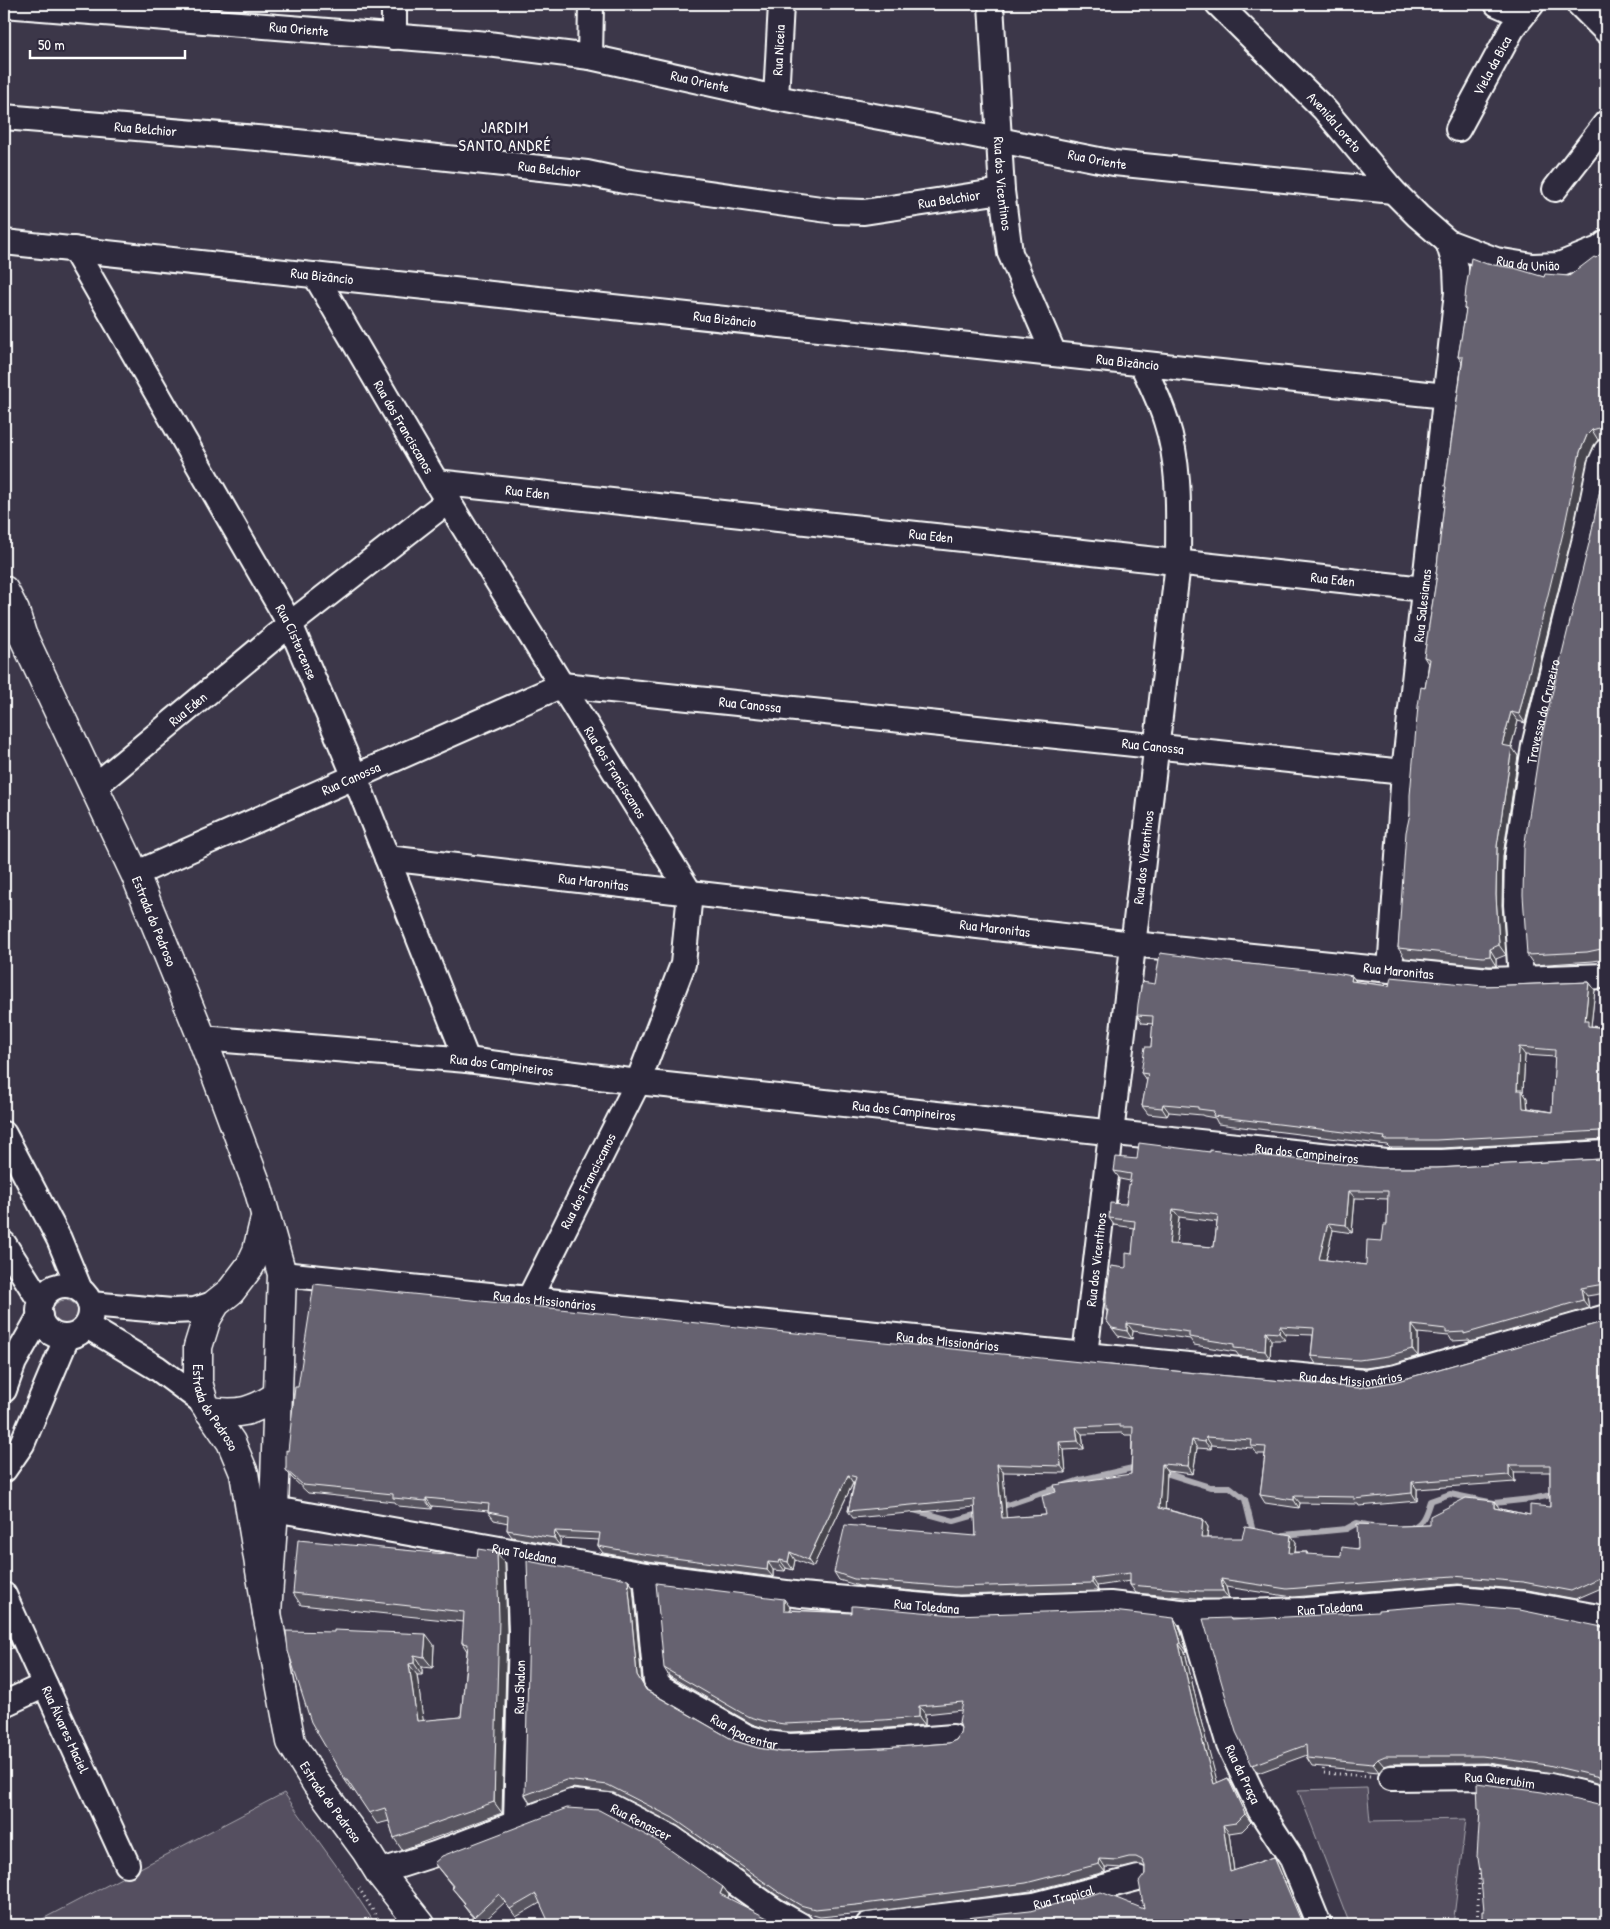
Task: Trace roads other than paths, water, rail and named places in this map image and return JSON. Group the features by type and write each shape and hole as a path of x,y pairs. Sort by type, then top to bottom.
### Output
{"main road":[{"name":"Estrada do Pedroso","path":"4,590 15,611 13,629 94,787 135,874 202,1038 258,1188 282,1274 278,1395 262,1506 267,1613 291,1742 316,1784 366,1851 379,1872 421,1925"},
{"name":"Estrada do Pedroso","path":"262,1506 230,1442 206,1407 198,1382 198,1347 207,1318 223,1297 240,1281 258,1251 265,1216"},
{"path":"223,1297 250,1282 282,1274"},
{"path":"206,1407 232,1414 251,1411 278,1395"},
{"name":"Estrada do Pedroso","path":"379,1872 432,1925"}],"street":[{"path":"394,4 394,37"},
{"path":"590,57 591,4"},
{"name":"Rua Niceia","path":"776,98 781,4"},
{"name":"Rua dos Vicentinos","path":"991,4 998,140 1010,253 1054,354"},
{"name":"Avenida Loreto","path":"1218,4 1324,109 1393,191 1448,242"},
{"path":"1497,4 1527,9"},
{"path":"1578,4 1606,31"},
{"name":"Rua Oriente","path":"4,5 218,13 394,37 488,44 590,57 776,98 1114,163 1393,191"},
{"name":"Viela da Bica","path":"1458,129 1512,30 1527,9"},
{"name":"Rua Belchior","path":"4,117 269,139 587,173 624,181 836,211 864,212 1002,191"},
{"path":"1555,189 1606,123"},
{"name":"Rua Bizâncio","path":"4,242 1446,396"},
{"name":"Rua da União","path":"1448,242 1496,260 1533,266 1559,265 1578,259 1599,249 1606,243"},
{"name":"Rua Salesianas","path":"1390,970 1404,772 1457,292 1456,268 1448,242"},
{"name":"Rua Cistercense","path":"74,249 290,624 355,777 467,1060"},
{"name":"Rua dos Franciscanos","path":"315,275 442,491 690,893 683,964 638,1082 529,1299"},
{"name":"Rua dos Vicentinos","path":"1085,1355 1178,563 1179,498 1176,459 1166,420 1142,364"},
{"name":"Travessa do Cruzeiro","path":"1521,979 1516,905 1517,856 1533,755 1584,542 1600,464 1606,451"},
{"name":"Rua Eden","path":"94,787 290,624 442,491 1424,589"},
{"name":"Rua Canossa","path":"135,874 562,685 1404,772"},
{"name":"Rua Maronitas","path":"387,858 1133,944 1489,980 1606,976"},
{"name":"Rua dos Campineiros","path":"202,1038 467,1060 638,1082 1386,1162 1442,1162 1606,1153"},
{"path":"4,1134 59,1239 81,1314 22,1444 4,1470"},
{"path":"4,1244 40,1309 46,1329 60,1337 81,1314 195,1310 223,1297"},
{"name":"Rua dos Missionários","path":"282,1274 1365,1382 1396,1377 1606,1317"},
{"path":"4,1390 14,1362 46,1294 53,1288 71,1286 81,1314 157,1368 206,1407"},
{"name":"Rua Toledana","path":"262,1506 646,1575 802,1595 959,1609 1110,1604 1190,1613 1306,1610 1458,1598 1602,1612"},
{"name":"Rua Shalon","path":"516,1822 521,1631 518,1552"},
{"name":"Rua Apacentar","path":"646,1575 656,1682 662,1689 747,1737 767,1743 788,1746 889,1742 952,1737"},
{"name":"Rua Álvares Maciel","path":"4,1595 127,1864"},
{"name":"Rua da Praça","path":"1190,1613 1229,1745 1260,1810 1292,1859 1319,1925"},
{"path":"4,1704 45,1685"},
{"name":"Rua Querubim","path":"1391,1778 1486,1777 1550,1786 1606,1799"},
{"name":"Rua Renascer","path":"379,1872 443,1851 571,1802 608,1805 672,1838 775,1911 800,1925"},
{"name":"Rua Tropical","path":"868,1925 1034,1906 1139,1886"}],"waterway":[{"path":"998,1508 1080,1480 1137,1467"},
{"path":"1159,1471 1210,1487 1230,1487 1245,1499 1253,1532 1256,1533"},
{"path":"1409,1528 1421,1522 1430,1501 1450,1494 1494,1503 1557,1494"},
{"path":"914,1510 954,1521 982,1513"},
{"path":"1284,1535 1346,1529 1357,1523 1372,1526"}],"district":[{"name":"JARDIM SANTO ANDRÉ","path":"505,136"}]}
